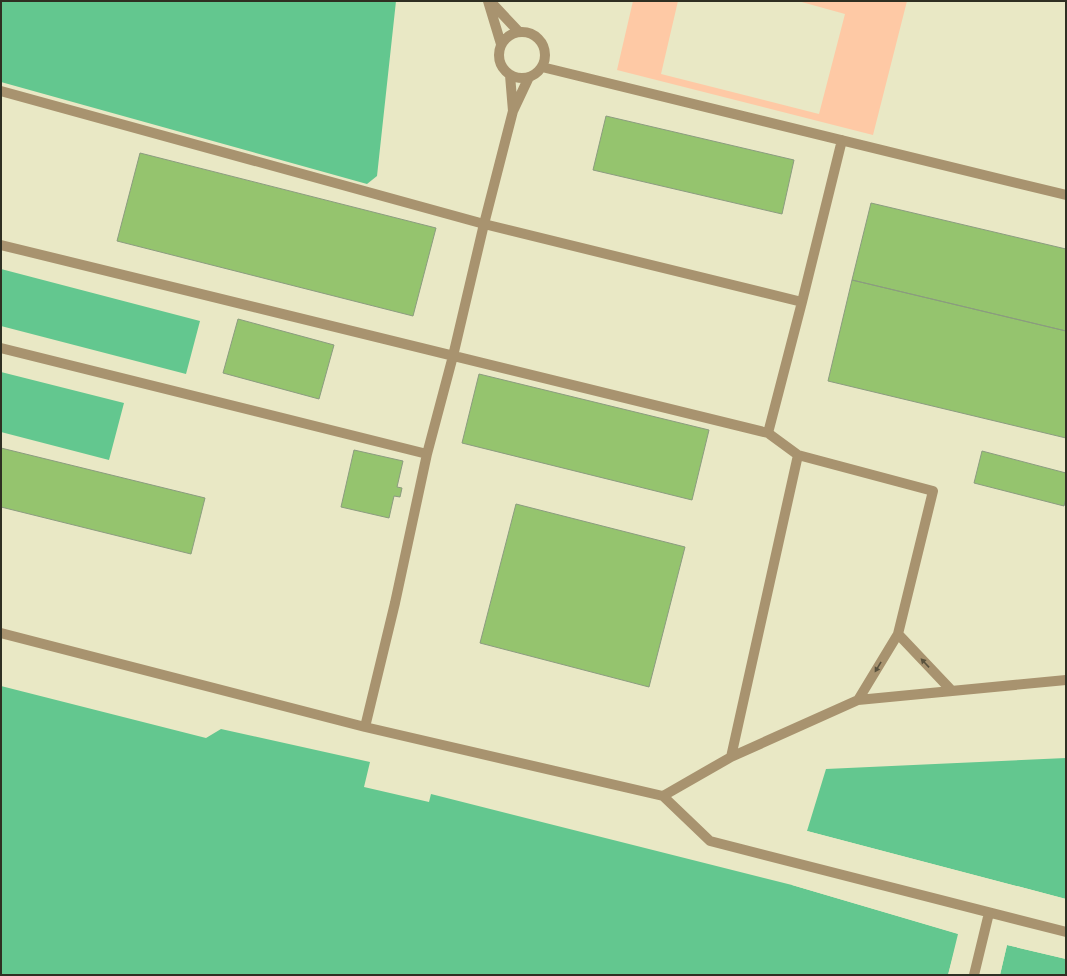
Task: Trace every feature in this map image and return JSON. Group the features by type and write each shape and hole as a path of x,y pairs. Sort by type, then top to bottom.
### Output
{"lane":[{"path":"489,1 519,32"},
{"path":"489,1 501,44"},
{"path":"519,32 533,35 543,46 545,53 542,67 534,75 523,78 516,78 505,71 498,58 501,44 512,34 519,32"},
{"path":"542,67 1066,195"},
{"path":"510,75 513,111"},
{"path":"365,727 395,603 427,454 453,356 484,224 513,111 529,77"},
{"path":"1,91 484,224 802,302"},
{"path":"768,433 842,140"},
{"path":"1,245 768,433 798,455 933,491 898,634 858,700"},
{"path":"1,348 427,454"},
{"path":"730,757 798,455"},
{"path":"1,633 365,727 663,796 710,841 1066,932"},
{"path":"898,634 952,691"},
{"path":"663,796 730,757 858,700 1066,680"},
{"path":"974,975 989,912"}],"shaded area":[{"path":"1,1 396,1 377,176 367,184 1,82"},
{"path":"633,1 678,1 661,74 819,114 845,14 798,1 907,1 873,135 617,70"},
{"path":"1,269 200,321 186,374 1,326"},
{"path":"1,372 124,403 109,460 1,432"},
{"path":"1,686 206,738 221,729 370,762 364,787 429,802 431,794 792,885 959,934 948,975 1,975"},
{"path":"1066,758 1066,899 807,831 826,769"},
{"path":"1007,945 1066,959 1066,975 1000,975"}],"pier":[{"path":"807,831 1066,899 1066,901 807,833"},
{"path":"793,883 960,932 950,975 948,975 958,934 792,885"},
{"path":"1007,943 1066,957 1066,959 1007,945 1000,975 998,975 1005,944"}],"building":[{"path":"606,116 794,160 782,214 593,170"},
{"path":"140,153 436,228 413,316 117,241"},
{"path":"871,203 1066,249 1066,331 852,280"},
{"path":"852,280 1066,331 1066,438 828,381"},
{"path":"238,319 334,345 319,399 223,373"},
{"path":"479,374 709,430 692,500 462,443"},
{"path":"1,448 205,498 191,554 1,507"},
{"path":"354,450 403,461 397,487 402,488 400,497 394,496 389,518 341,507"},
{"path":"982,451 1066,473 1066,498 1064,506 974,483"},
{"path":"516,504 685,547 649,687 480,643"}]}
